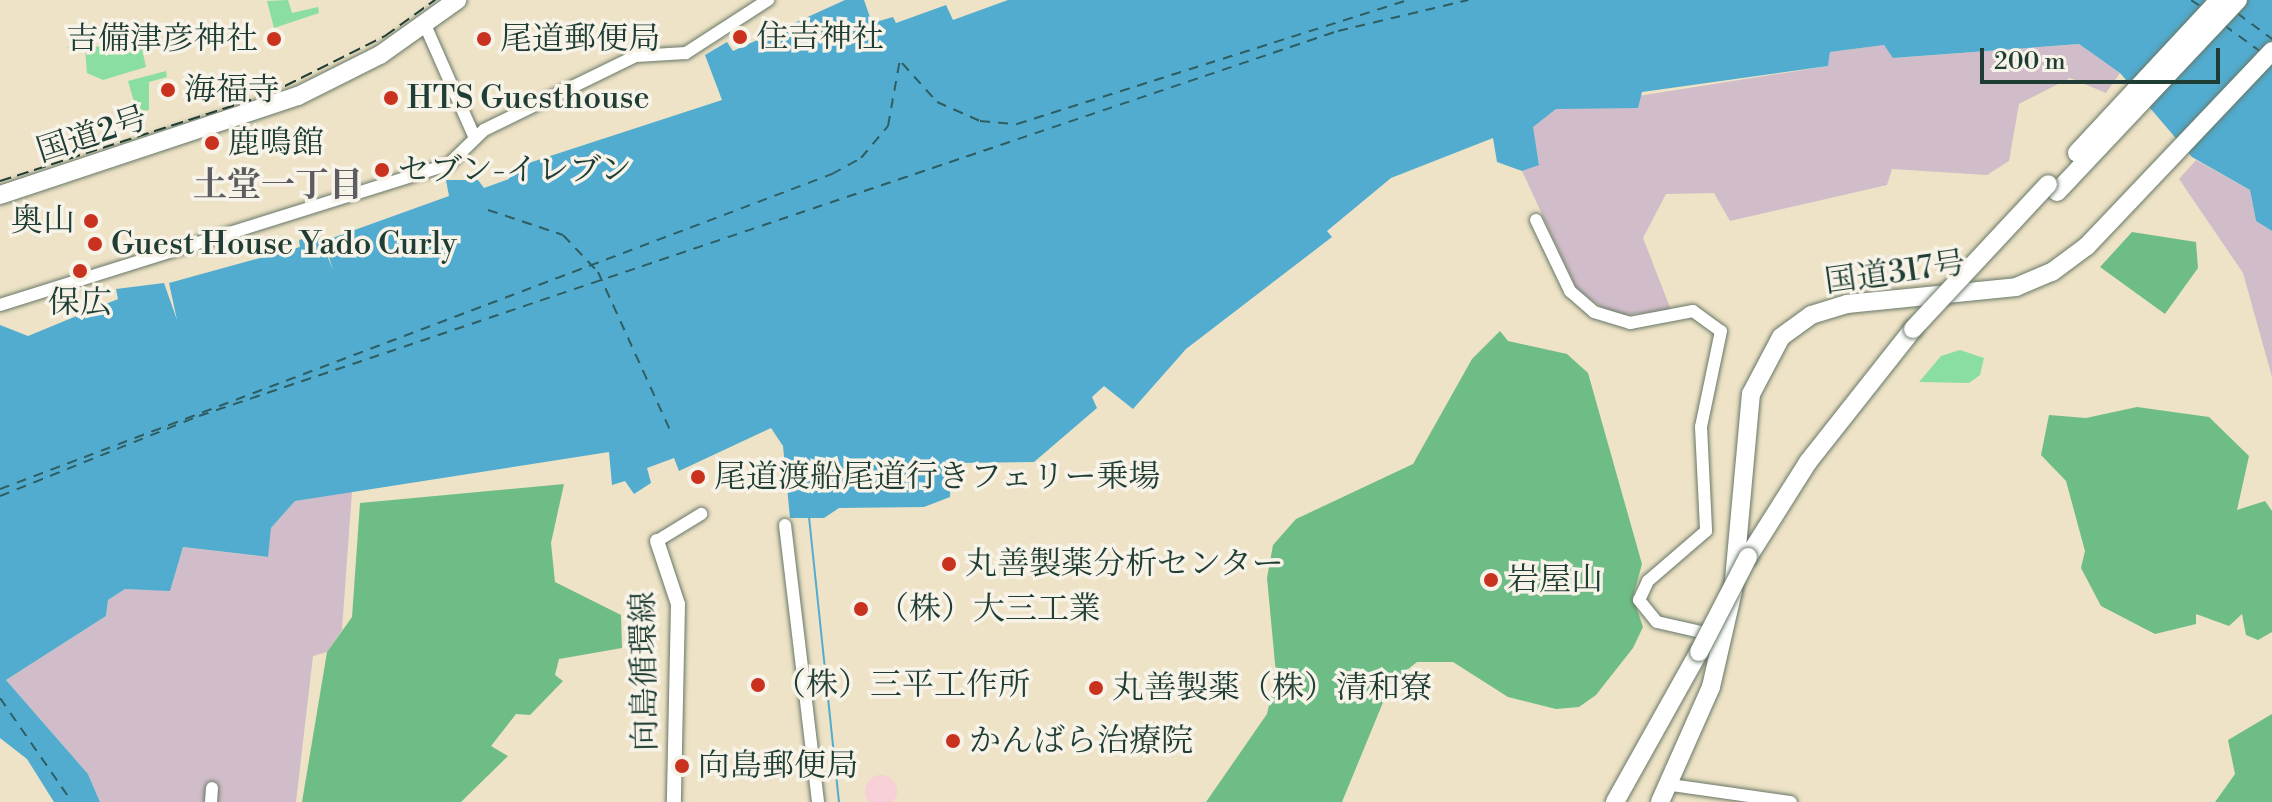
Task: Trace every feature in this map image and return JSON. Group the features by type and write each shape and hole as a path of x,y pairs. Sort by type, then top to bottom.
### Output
{"highway":[{"name":"国道2号","path":"0,195 298,96 425,25 457,0"},
{"path":"1615,802 1748,557 1823,443 1918,332 2219,0"},
{"path":"1918,332 2238,0"},
{"name":"国道317号","path":"1660,802 1671,785 1700,720 1723,639 1751,394 1781,337 1811,315 1847,304 2016,287 2063,266 2096,236 2272,51"}],"main road":[{"name":"向島循環線","path":"657,541 678,604 674,802"}],"street":[{"path":"0,305 448,165 474,136 636,56 686,53 768,0"},
{"path":"425,25 474,136"},
{"path":"1536,220 1570,291 1594,312 1630,323 1693,311 1721,331 1701,427 1706,531 1648,581 1639,600 1657,622 1723,639"},
{"path":"657,541 701,514"},
{"path":"785,525 818,802"},
{"path":"1671,785 1791,802"},
{"path":"211,802 212,788"}],"shaded area":[{"path":"2079,44 2120,73 2106,93 2070,78 2019,104 2009,161 1987,175 1892,169 1887,185 1730,221 1714,193 1666,194 1643,238 1671,310 1615,316 1577,290 1522,171 1539,164 1532,127 1556,109 1828,66 1830,52 1884,45 1894,58"},
{"path":"2196,160 2250,190 2256,221 2272,231 2272,377 2243,273 2179,179"},
{"path":"352,491 342,630 327,652 313,656 296,802 100,802 88,774 6,680 106,616 108,600 125,589 170,590 183,547 267,557 271,528 295,501"},
{"path":"881,775 892,780 897,791 892,802 881,807 870,802 865,791 870,780"}],"green space":[{"path":"288,0 292,13 318,7 319,13 274,28 267,1"},
{"path":"139,36 146,67 103,80 87,73 85,49 65,47 125,46"},
{"path":"166,71 167,77 149,82 149,110 137,112 128,81"},
{"path":"2132,232 2196,242 2198,268 2165,314 2100,267"},
{"path":"1500,331 1508,341 1567,354 1588,373 1642,564 1633,597 1643,627 1633,648 1596,695 1579,707 1556,709 1508,697 1453,662 1417,662 1391,683 1342,802 1206,802 1267,714 1276,674 1267,578 1273,545 1296,519 1413,464 1472,359"},
{"path":"1960,350 1984,358 1980,375 1969,383 1919,382 1941,356"},
{"path":"2137,407 2209,417 2249,456 2237,510 2265,501 2272,511 2272,632 2258,640 2246,635 2242,614 2229,626 2196,614 2196,624 2155,634 2101,606 2081,568 2085,551 2066,481 2041,455 2049,415 2086,418"},
{"path":"564,484 551,543 555,582 621,615 622,648 559,659 555,675 563,681 530,715 516,714 491,746 508,756 461,802 302,802 327,652 352,617 360,503"},
{"path":"2272,714 2272,802 2215,802 2235,774 2228,740"}],"water":[{"path":"845,0 864,0 872,23 893,17 896,23 946,5 953,20 1008,0 2272,0 2272,231 2256,221 2250,190 2192,157 2120,73 2079,44 1893,58 1884,45 1830,52 1828,66 1642,92 1638,108 1556,109 1533,127 1539,165 1522,171 1497,162 1493,138 1391,178 1327,231 1332,237 1186,349 1133,409 1104,386 1092,397 1097,408 1034,462 952,463 950,497 924,507 839,508 824,518 790,518 783,446 771,428 679,471 674,458 647,468 651,483 634,494 625,481 612,485 609,452 295,501 271,528 268,557 183,547 170,591 125,589 108,600 106,616 6,680 88,774 100,802 54,802 27,759 0,738 0,325 28,336 118,299 116,289 164,283 177,320 169,283 300,247 299,240 312,236 320,238 333,270 324,241 449,196 446,180 478,180 484,188 509,179 507,170 722,100 705,55 727,42 733,51"}],"waterway":[{"path":"809,517 839,802"}],"ferry route":[{"path":"902,63 937,102 980,121 1017,124 1409,0"},
{"path":"0,496 199,416 1338,31 1468,0"},
{"path":"2191,0 2200,6"},
{"path":"2237,13 2272,39"},
{"path":"2224,25 2261,52"},
{"path":"0,489 832,174 861,158 888,126 900,59"},
{"path":"488,210 563,235 598,272 670,430"},
{"path":"0,698 72,802"}],"railway":[{"path":"0,181 269,94 385,36 435,0"}],"place":[{"name":"住吉神社","path":"740,37"},
{"name":"吉備津彦神社","path":"274,39"},
{"name":"尾道郵便局","path":"484,39"},
{"name":"海福寺","path":"168,90"},
{"name":"HTS Guesthouse","path":"391,98"},
{"name":"鹿鳴館","path":"212,143"},
{"name":"セブン-イレブン","path":"382,170"},
{"name":"奥山","path":"91,221"},
{"name":"Guest House Yado Curly","path":"95,244"},
{"name":"保広","path":"80,271"},
{"name":"尾道渡船尾道行きフェリー乗場","path":"698,477"},
{"name":"丸善製薬分析センター","path":"949,564"},
{"name":"岩屋山","path":"1491,580"},
{"name":"（株）大三工業","path":"861,609"},
{"name":"（株）三平工作所","path":"758,685"},
{"name":"丸善製薬（株）清和寮","path":"1096,688"},
{"name":"かんばら治療院","path":"953,741"},
{"name":"向島郵便局","path":"682,766"}],"district":[{"name":"土堂一丁目","path":"278,187"}]}
